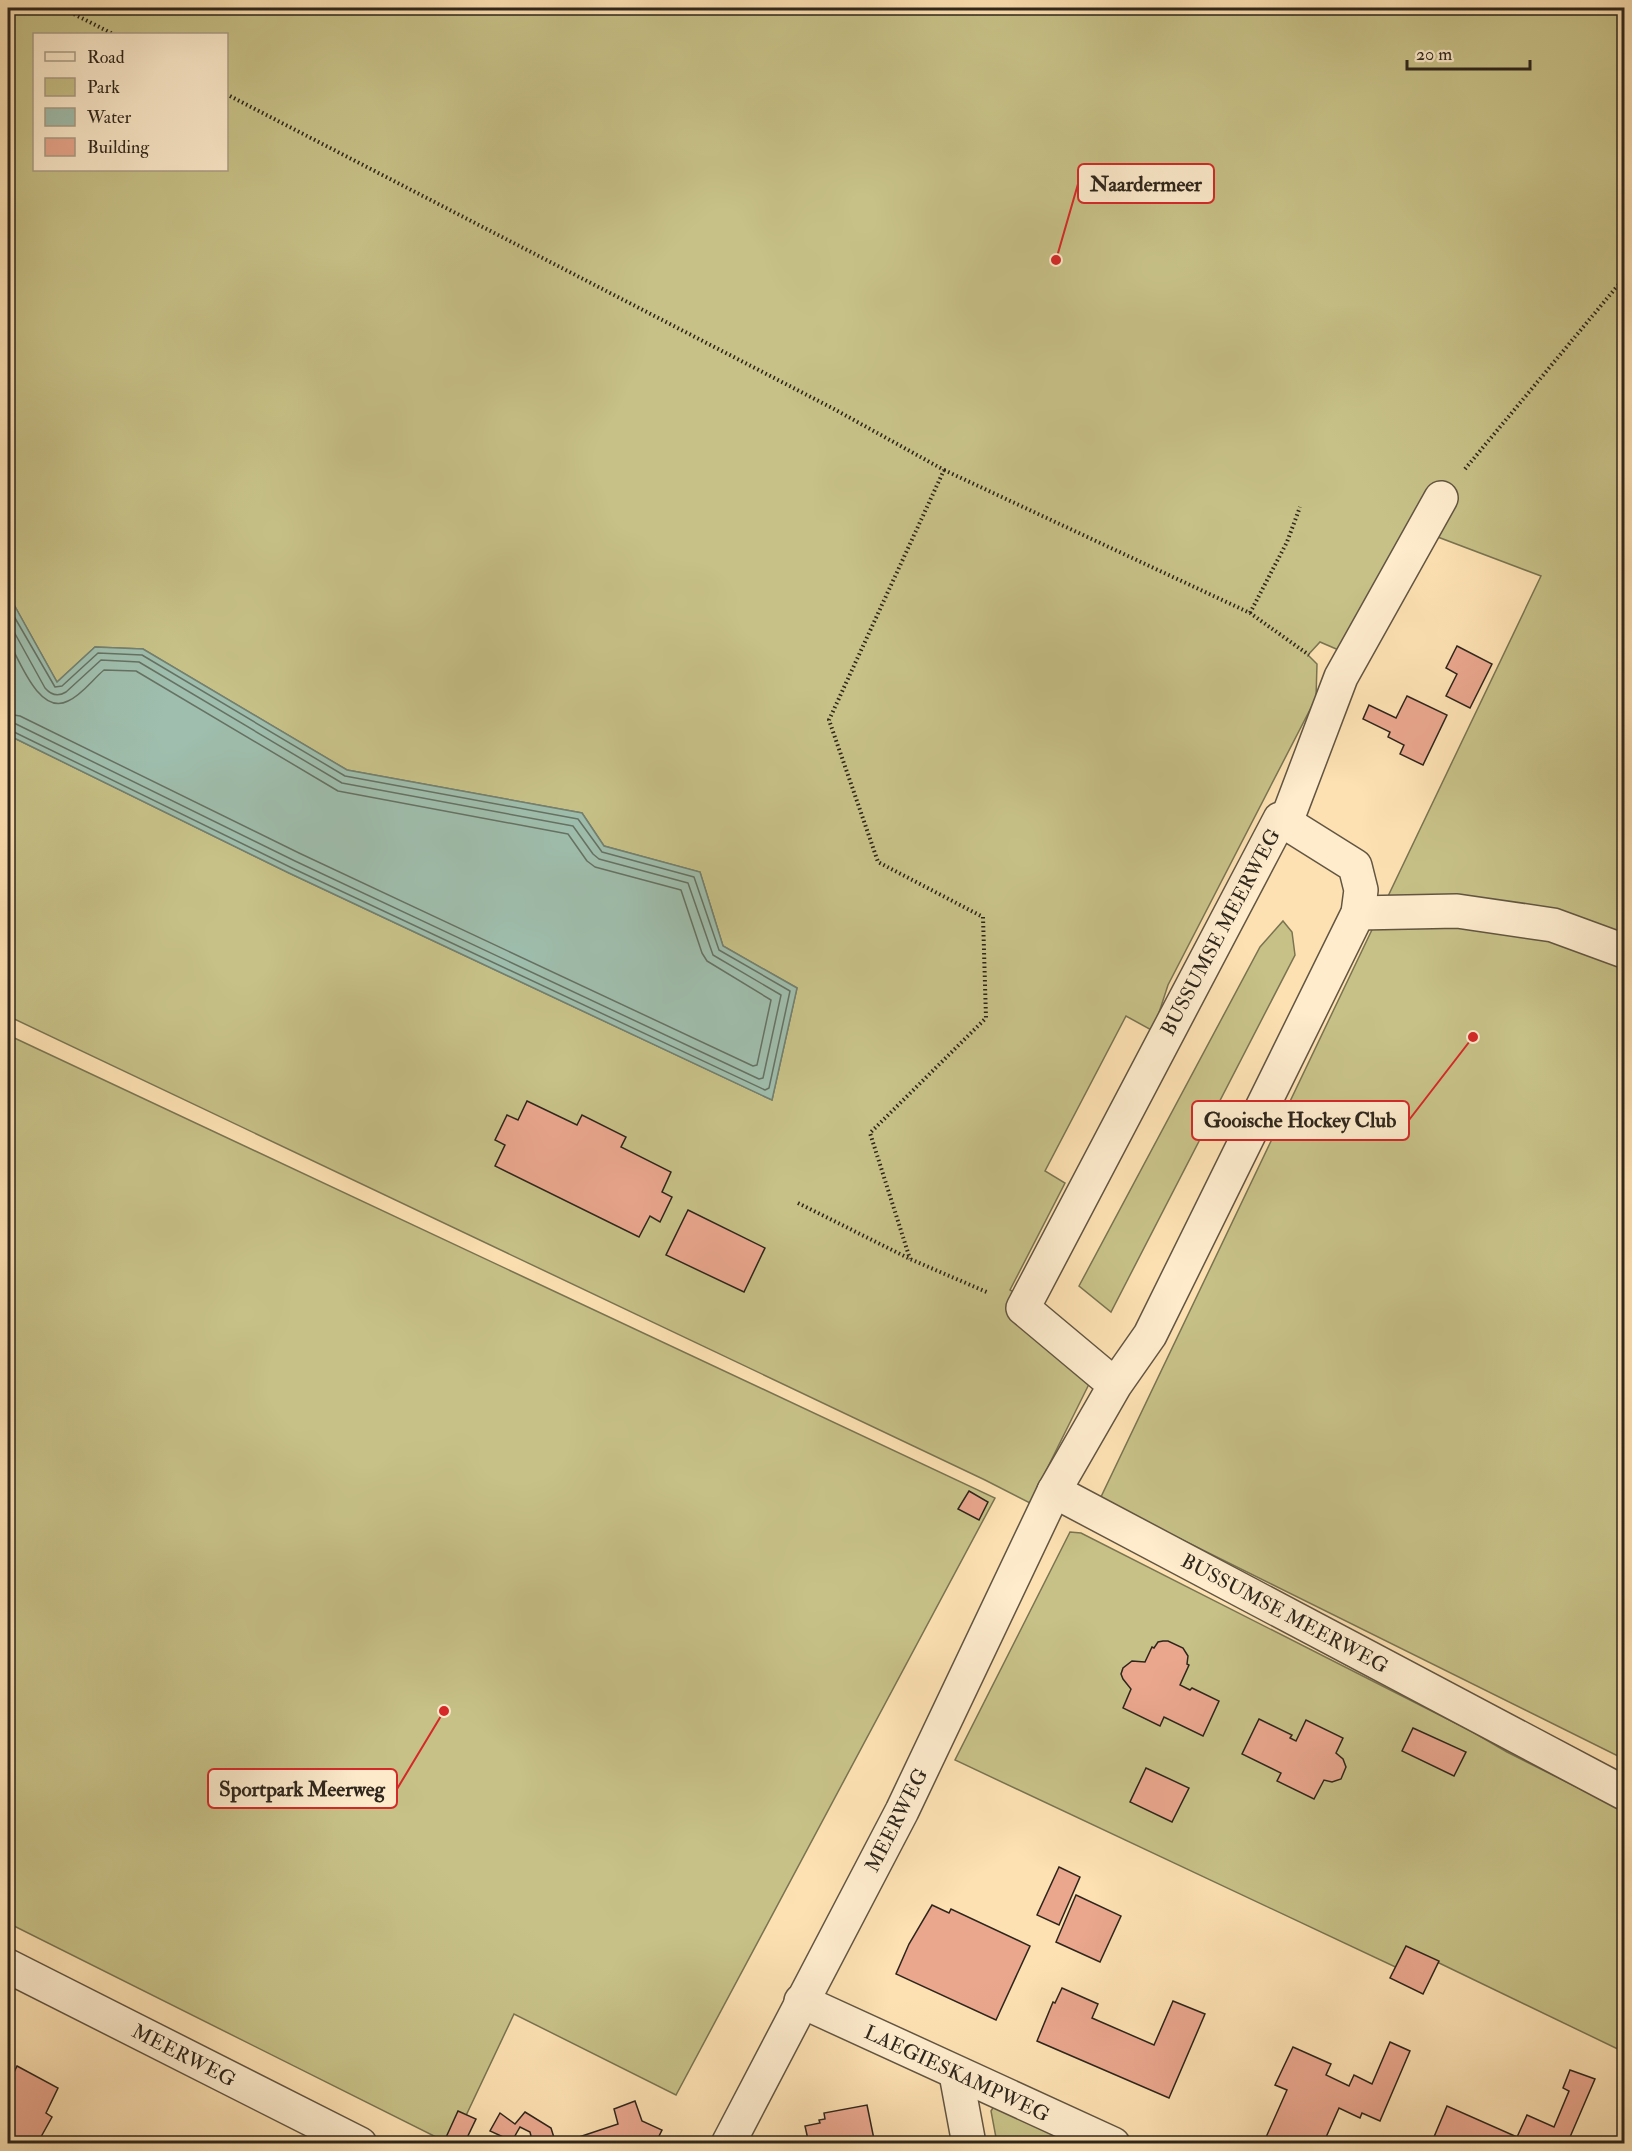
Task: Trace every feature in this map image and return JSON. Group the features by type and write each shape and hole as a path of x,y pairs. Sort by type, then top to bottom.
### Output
{"street":[{"path":"1286,822 1341,677 1441,498"},
{"name":"BUSSUMSE MEERWEG","path":"1023,1308 1280,819 1355,866 1361,890 1359,913 1150,1335 1115,1385 1054,1491 1624,1793"},
{"path":"1359,913 1457,911 1553,925 1624,951"},
{"path":"1023,1308 1115,1385"},
{"name":"MEERWEG","path":"728,2144 902,1811 1054,1491"},
{"name":"MEERWEG","path":"8,1965 360,2144"},
{"name":"LAEGIESKAMPWEG","path":"801,2001 1113,2144"},
{"path":"956,2074 969,2144"}],"path":[{"path":"62,8 111,33"},
{"path":"228,95 823,404 944,470 1250,613 1341,677"},
{"path":"1441,498 1624,278"},
{"path":"910,1259 870,1134 986,1018 983,917 878,862 829,720 944,470"},
{"path":"1250,613 1287,542 1300,507"},
{"path":"798,1203 910,1259 1023,1308"}],"green space":[{"path":"8,8 1624,8 1624,1759 1100,1499 1541,576 1435,536 1341,651 1320,642 1308,655 1317,664 1316,698 1168,985 1153,1031 1126,1016 1045,1171 1065,1183 1010,1290 1019,1295 1098,1366 1030,1503 8,1016 8,735 289,873 772,1100 797,988 723,946 700,872 604,846 582,813 347,770 143,649 95,647 57,682 8,594"},
{"path":"1283,921 1292,932 1295,955 1111,1312 1079,1286 1260,947"},
{"path":"8,1035 995,1498 676,2095 514,2014 453,2143 448,2143 8,1923"},
{"path":"1070,1532 1081,1533 1624,1811 1624,2052 1437,1962 1421,1979 955,1760"},
{"path":"996,2103 1115,2143 997,2143 991,2111"}],"water":[{"path":"8,594 57,682 95,647 143,649 347,770 582,813 604,846 700,872 723,946 797,988 772,1100 289,873 8,735"}],"building":[{"path":"1457,646 1492,664 1470,708 1446,696 1457,674 1446,668"},
{"path":"1407,696 1447,715 1423,765 1400,754 1404,745 1388,737 1390,732 1363,719 1369,705 1396,718"},
{"path":"527,1101 577,1125 582,1115 626,1137 621,1147 671,1172 662,1192 672,1197 660,1222 650,1216 639,1237 495,1166 505,1145 495,1140 507,1115 518,1120"},
{"path":"688,1210 765,1248 744,1292 666,1255"},
{"path":"969,1491 988,1502 979,1520 958,1509"},
{"path":"1163,1641 1183,1648 1188,1656 1187,1664 1189,1665 1180,1685 1219,1701 1203,1736 1164,1717 1160,1726 1123,1708 1131,1689 1121,1674 1123,1668 1132,1661 1145,1662 1152,1647 1154,1648 1158,1642"},
{"path":"1259,1719 1292,1735 1290,1738 1296,1741 1306,1720 1343,1738 1336,1753 1343,1759 1346,1767 1341,1779 1332,1782 1324,1780 1314,1799 1277,1781 1281,1773 1242,1754"},
{"path":"1413,1728 1466,1752 1454,1776 1402,1751"},
{"path":"1146,1768 1189,1788 1172,1822 1130,1802"},
{"path":"1059,1867 1080,1877 1059,1925 1037,1915"},
{"path":"1076,1895 1121,1916 1100,1962 1056,1942"},
{"path":"932,1905 949,1913 951,1909 1030,1946 996,2020 896,1974 909,1944"},
{"path":"1406,1946 1439,1961 1423,1994 1390,1978"},
{"path":"1062,1988 1098,2004 1092,2018 1154,2045 1173,2001 1205,2014 1169,2098 1037,2041 1053,2002 1055,2003"},
{"path":"1390,2042 1410,2051 1380,2121 1362,2113 1360,2118 1339,2108 1323,2144 1263,2144 1287,2090 1275,2085 1293,2047 1331,2064 1326,2075 1349,2086 1354,2075 1372,2084"},
{"path":"17,2066 58,2088 46,2113 52,2117 37,2144 8,2144 8,2085"},
{"path":"1570,2070 1595,2079 1567,2144 1431,2144 1447,2106 1517,2137 1527,2115 1554,2127 1569,2091 1563,2088"},
{"path":"635,2101 642,2121 662,2130 655,2144 632,2142 626,2144 558,2144 618,2124 614,2109"},
{"path":"867,2105 875,2144 809,2144 805,2126 820,2123 819,2120 825,2119 824,2113"},
{"path":"458,2111 476,2119 464,2144 443,2144"},
{"path":"525,2112 551,2128 556,2144 533,2144 530,2132 520,2127 512,2141 490,2131 500,2113 515,2124"}],"place":[{"name":"Naardermeer","path":"1056,260"},
{"name":"Gooische Hockey Club","path":"1473,1037"},
{"name":"Sportpark Meerweg","path":"444,1711"}]}
